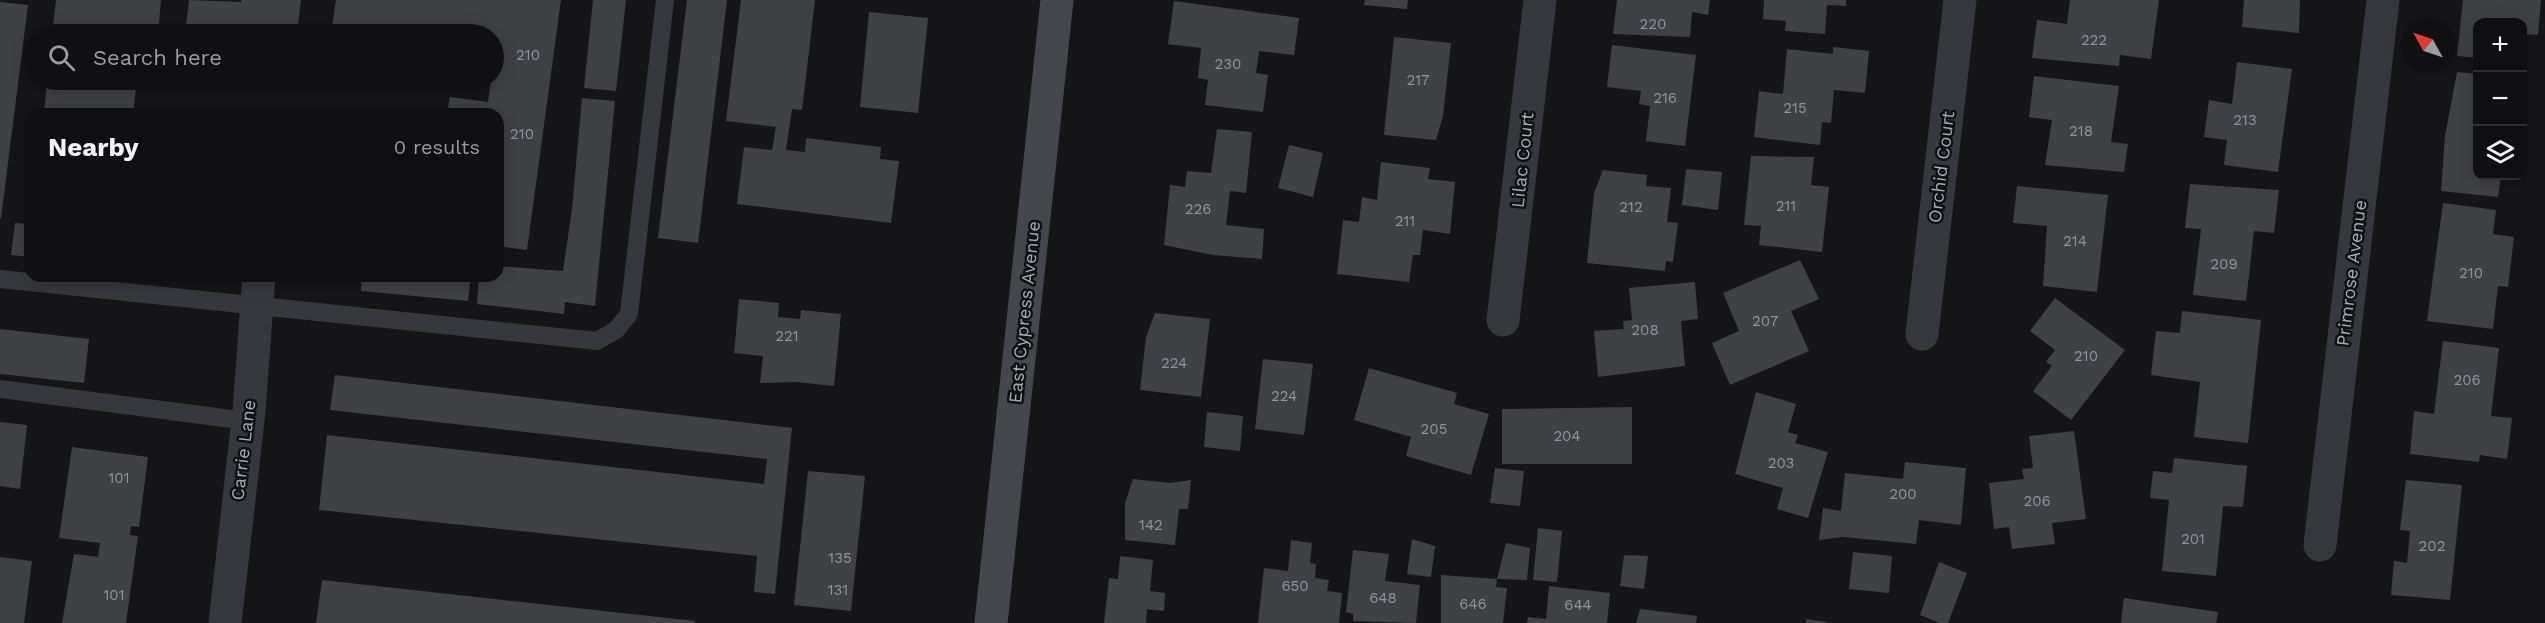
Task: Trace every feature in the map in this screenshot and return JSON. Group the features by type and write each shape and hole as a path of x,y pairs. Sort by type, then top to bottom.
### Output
{"main road":[{"name":"East Cypress Avenue","path":"991,623 1057,0"}],"street":[{"name":"Lilac Court","path":"1503,320 1540,0"},
{"name":"Orchid Court","path":"1922,334 1960,0"},
{"name":"Primrose Avenue","path":"2320,545 2383,0"},
{"name":"Carrie Lane","path":"225,623 247,421 257,290"}],"lane":[{"path":"70,282 257,290 597,341 616,330 629,314 665,0"},
{"path":"0,279 24,280"},
{"path":"0,389 247,421"}],"building":[{"path":"56,0 161,0 159,24 53,24"},
{"path":"189,0 241,2 241,0 301,0 298,24 186,24"},
{"path":"336,0 561,0 527,250 504,247 504,108 448,108 450,97 488,102 490,90 504,90 504,24 332,24"},
{"path":"593,0 626,0 616,91 584,88"},
{"path":"687,0 727,0 698,243 658,238"},
{"path":"741,0 815,0 802,110 792,109 786,150 805,152 806,138 881,147 880,159 899,161 891,223 737,204 744,147 772,150 776,127 726,121"},
{"path":"1365,0 1408,0 1407,9 1364,5"},
{"path":"1617,0 1710,0 1708,15 1692,12 1690,37 1613,34"},
{"path":"1764,0 1846,0 1846,6 1827,5 1825,34 1785,31 1786,21 1763,19"},
{"path":"2070,0 2159,0 2151,59 2120,55 2119,66 2032,58 2037,20 2067,24"},
{"path":"2244,0 2300,0 2299,33 2242,27"},
{"path":"2463,0 2541,0 2538,35 2527,34 2527,18 2473,18 2473,58 2457,56"},
{"path":"1174,1 1299,18 1294,55 1259,51 1256,73 1268,75 1263,112 1205,105 1208,80 1198,78 1201,48 1168,44"},
{"path":"0,2 28,5 0,218"},
{"path":"869,12 928,18 918,113 860,107"},
{"path":"1394,37 1451,43 1443,116 1436,140 1384,135"},
{"path":"1612,45 1696,55 1685,146 1646,141 1650,106 1639,104 1641,91 1607,87"},
{"path":"1833,47 1869,51 1865,93 1834,90 1831,123 1822,122 1820,145 1754,137 1759,91 1783,94 1787,49 1833,54"},
{"path":"2237,62 2292,69 2278,172 2224,165 2227,140 2204,137 2209,100 2232,104"},
{"path":"2457,72 2473,74 2473,180 2500,180 2498,197 2441,191 2445,136"},
{"path":"2034,76 2119,86 2111,142 2128,144 2124,172 2045,165 2052,120 2029,117"},
{"path":"46,90 136,90 134,108 45,108"},
{"path":"582,98 615,101 595,306 565,302 564,314 477,304 479,282 504,282 504,266 563,271 572,209"},
{"path":"1217,129 1252,132 1246,193 1230,191 1226,225 1264,229 1262,259 1213,255 1164,245 1170,185 1185,187 1187,171 1211,173"},
{"path":"1289,145 1323,153 1313,197 1278,188"},
{"path":"1751,156 1814,157 1811,185 1829,187 1822,252 1759,245 1761,226 1744,225"},
{"path":"1381,162 1430,168 1428,179 1455,182 1450,234 1423,230 1420,255 1413,255 1409,282 1337,274 1343,220 1359,222 1362,197 1377,200"},
{"path":"1686,169 1722,172 1718,210 1682,205"},
{"path":"1603,170 1647,175 1646,186 1671,188 1667,222 1678,223 1673,262 1666,261 1665,271 1587,263 1594,193"},
{"path":"2190,184 2279,190 2274,233 2254,231 2246,301 2193,295 2201,229 2185,228"},
{"path":"2017,186 2108,195 2097,292 2043,286 2047,226 2013,223"},
{"path":"2443,203 2496,210 2493,234 2514,237 2508,287 2498,286 2493,329 2427,321"},
{"path":"15,223 24,224 24,256 11,255"},
{"path":"1800,260 1819,299 1791,311 1809,351 1730,385 1712,343 1739,331 1723,293"},
{"path":"362,282 470,282 468,301 361,291"},
{"path":"1695,282 1698,319 1681,321 1685,366 1598,377 1594,331 1624,329 1623,321 1632,320 1629,288"},
{"path":"2055,298 2125,350 2071,420 2033,391 2052,366 2046,362 2055,350 2030,331"},
{"path":"739,299 779,303 778,317 800,319 801,310 841,314 834,386 796,382 760,383 763,356 734,353"},
{"path":"2182,311 2261,320 2248,443 2194,437 2200,382 2151,375 2156,331 2180,333"},
{"path":"1155,313 1210,319 1201,397 1140,390 1146,337"},
{"path":"0,329 89,339 84,383 0,374"},
{"path":"2443,341 2499,348 2491,416 2512,418 2507,459 2480,455 2479,462 2410,454 2414,411 2434,414"},
{"path":"1263,359 1313,364 1304,435 1255,429"},
{"path":"1369,368 1457,393 1454,404 1489,414 1471,475 1406,456 1411,437 1354,420"},
{"path":"335,375 792,428 775,594 754,592 757,556 319,510 327,435 764,484 767,459 330,410"},
{"path":"1756,392 1796,404 1788,432 1798,435 1795,443 1828,452 1808,518 1777,509 1783,488 1735,474"},
{"path":"1632,407 1632,464 1502,464 1502,409"},
{"path":"1207,412 1243,416 1240,451 1204,447"},
{"path":"0,422 27,425 20,489 0,486"},
{"path":"2074,431 2086,519 2052,523 2055,544 2012,549 2009,527 1994,529 1989,483 2024,479 2022,469 2033,468 2029,436"},
{"path":"72,447 148,457 139,527 131,526 130,535 138,536 126,623 62,623 74,554 98,557 100,543 59,538"},
{"path":"2174,458 2247,466 2243,507 2223,506 2216,576 2162,571 2169,500 2150,498 2153,471 2172,473"},
{"path":"1905,462 1966,468 1961,525 1919,520 1916,544 1843,537 1819,540 1823,508 1841,511 1845,473 1903,479"},
{"path":"1495,468 1524,471 1520,506 1490,503"},
{"path":"808,471 865,476 851,611 794,605"},
{"path":"1133,479 1170,483 1191,480 1188,509 1179,509 1175,545 1125,540 1125,503"},
{"path":"2406,480 2462,485 2450,600 2391,595 2394,561 2407,563 2410,531 2400,530"},
{"path":"1538,528 1562,531 1557,582 1533,580"},
{"path":"1412,539 1435,546 1431,577 1407,574"},
{"path":"1291,540 1312,543 1310,563 1316,564 1315,578 1329,580 1327,591 1342,593 1339,623 1258,623 1264,568 1288,571"},
{"path":"1506,543 1530,548 1527,580 1497,579"},
{"path":"1353,550 1389,554 1385,581 1420,585 1416,623 1353,621 1353,614 1346,612"},
{"path":"1853,552 1892,556 1889,593 1849,589"},
{"path":"1624,555 1648,556 1644,589 1620,586"},
{"path":"1120,556 1153,560 1150,591 1165,593 1164,611 1147,609 1146,623 1104,623 1109,578 1118,579"},
{"path":"0,557 32,561 24,623 0,623"},
{"path":"1939,562 1967,573 1948,623 1940,623 1920,615"},
{"path":"1441,575 1497,579 1496,587 1507,588 1503,623 1441,623"},
{"path":"322,580 695,621 694,623 316,623"},
{"path":"1549,586 1610,593 1607,623 1527,623 1528,617 1546,619"},
{"path":"2124,598 2218,612 2216,623 2121,623"},
{"path":"1640,609 1697,616 1696,623 1636,623"},
{"path":"1806,619 1827,622 1827,623 1806,623"}]}
